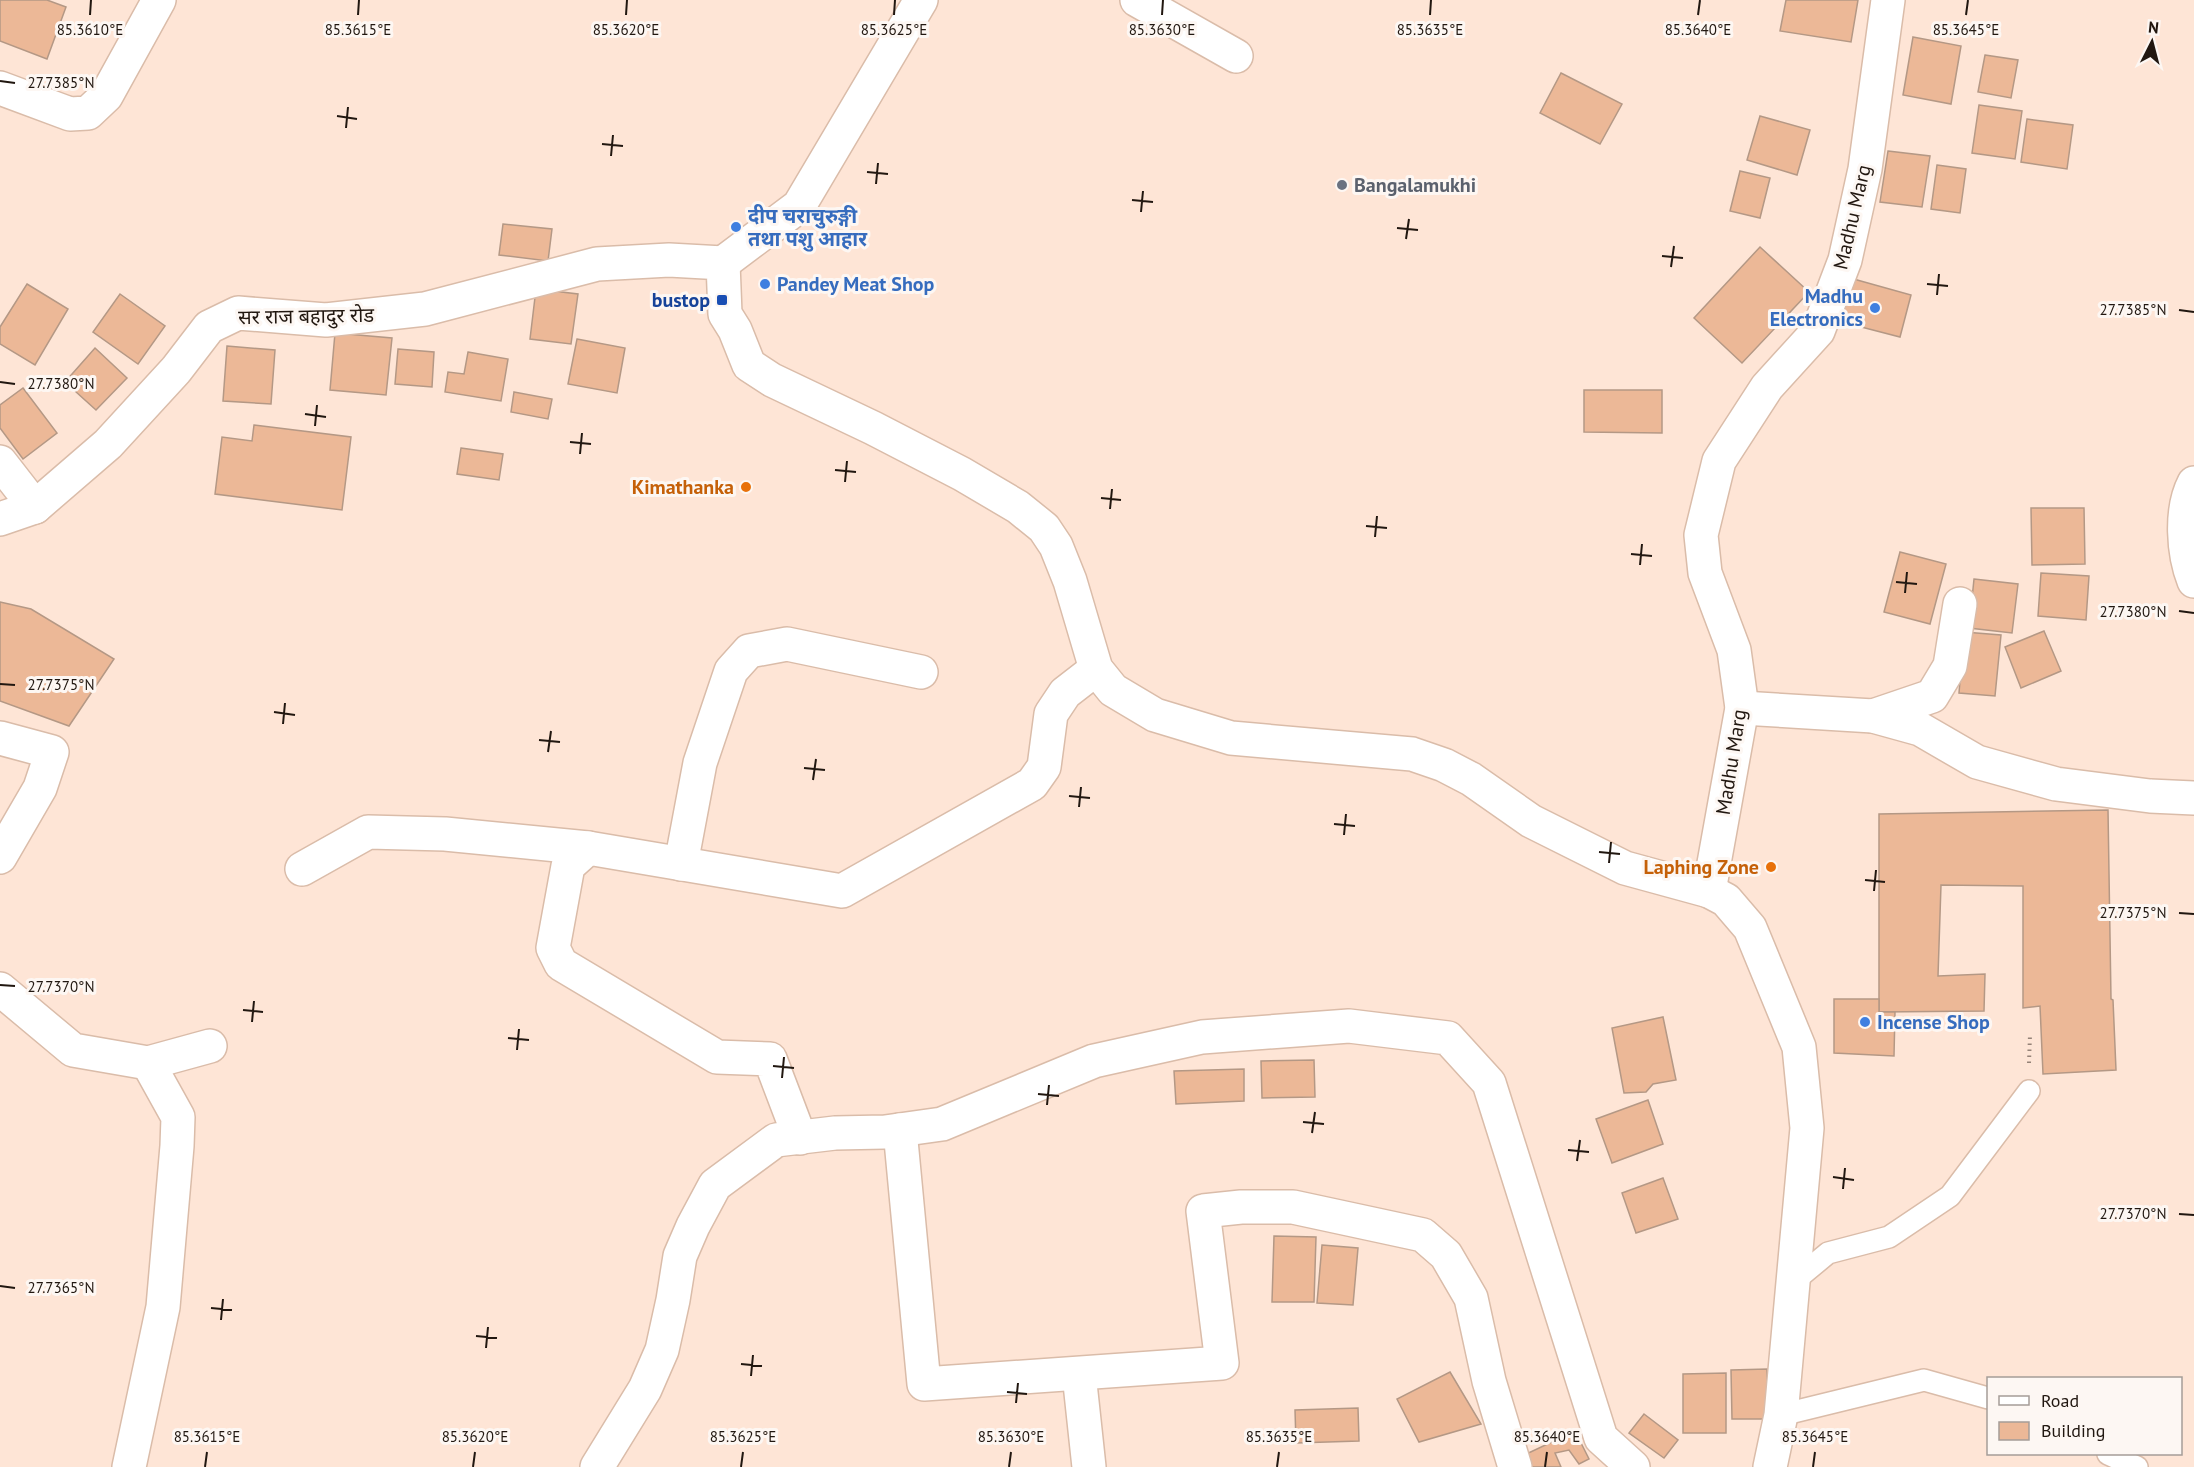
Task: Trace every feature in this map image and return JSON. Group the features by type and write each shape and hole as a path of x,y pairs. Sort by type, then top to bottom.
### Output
{"street":[{"path":"0,88 70,114 88,112 106,96 159,0"},
{"path":"1137,0 1236,56"},
{"name":"Madhu Marg","path":"1709,891 1742,708 1734,650 1705,573 1701,534 1719,460 1767,387 1818,331 1845,260 1865,169 1888,0"},
{"path":"916,1 799,206 723,263 725,314 735,330 749,365 772,380 962,474 1018,507 1044,528 1056,546 1070,581 1096,669 1113,690 1155,715 1231,738 1412,754 1444,765 1471,779 1531,821 1625,868 1709,891 1726,900 1750,928 1799,1047 1807,1128 1781,1415 1770,1467"},
{"name":"सर राज बहादुर रोड","path":"0,519 35,507 108,444 176,370 209,327 238,313 326,320 425,309 597,264 669,260 723,263"},
{"path":"0,462 35,507"},
{"path":"2194,483 2184,514 2189,568 2194,581"},
{"path":"1873,716 1932,696 1950,666 1960,604"},
{"path":"681,864 700,763 731,671 749,651 787,644 921,672"},
{"path":"302,869 368,832 445,834 588,848 842,891 1032,784 1044,767 1051,714 1065,693 1096,669"},
{"path":"1742,708 1873,716 1920,729 1977,762 2056,784 2150,796 2194,798"},
{"path":"0,738 52,752 40,788 0,857"},
{"path":"588,848 568,866 553,948 561,964 717,1057 770,1059 800,1138"},
{"path":"0,989 73,1050 148,1063 210,1046"},
{"path":"597,1467 645,1389 658,1360 671,1310 680,1256 715,1185 776,1140 835,1133 900,1130 942,1124 1094,1061 1202,1037 1349,1026 1448,1038 1489,1083 1601,1438 1633,1467"},
{"path":"129,1467 163,1307 177,1146 178,1117 148,1063"},
{"path":"900,1130 924,1384 1222,1363 1203,1211 1241,1207 1293,1208 1423,1235 1446,1255 1471,1298 1489,1381 1515,1467"},
{"path":"1079,1374 1089,1467"}],"lane":[{"path":"1793,1282 1828,1253 1888,1237 1950,1196 2029,1091"},
{"path":"1781,1415 1924,1380 1987,1397"},
{"path":"2110,1455 2137,1467"}],"building":[{"path":"0,0 47,0 66,7 47,59 0,41"},
{"path":"1786,0 1858,0 1851,42 1780,31"},
{"path":"1913,37 1961,46 1951,104 1903,95"},
{"path":"1985,55 2018,60 2011,98 1978,92"},
{"path":"1561,73 1622,104 1600,144 1540,113"},
{"path":"1979,105 2022,111 2015,159 1972,153"},
{"path":"1760,116 1810,130 1797,175 1747,160"},
{"path":"2027,119 2073,125 2067,169 2021,162"},
{"path":"1888,151 1930,156 1922,207 1880,202"},
{"path":"1937,165 1966,169 1960,213 1931,209"},
{"path":"1740,171 1770,178 1760,218 1730,211"},
{"path":"503,224 552,229 548,261 499,255"},
{"path":"1760,247 1809,292 1742,363 1694,318"},
{"name":"Madhu Electronics","path":"1850,278 1911,295 1900,337 1838,321"},
{"path":"27,284 68,309 35,365 0,344 0,327"},
{"path":"536,289 578,294 571,344 530,339"},
{"path":"120,294 165,326 138,364 93,332"},
{"path":"335,333 392,338 386,395 330,390"},
{"path":"577,339 625,348 617,393 568,384"},
{"path":"227,346 275,350 271,404 223,401"},
{"path":"95,348 127,378 96,410 65,382"},
{"path":"398,349 434,352 432,387 395,384"},
{"path":"468,352 508,359 501,401 445,392 448,372 464,374"},
{"path":"23,388 57,433 23,459 0,428 0,405"},
{"path":"1584,390 1662,390 1662,433 1584,432"},
{"path":"514,392 552,399 548,419 511,412"},
{"path":"254,425 351,437 342,510 215,494 222,437 252,441"},
{"path":"461,448 503,454 499,480 457,474"},
{"path":"2031,508 2084,508 2085,564 2032,565"},
{"path":"1900,552 1946,564 1930,624 1884,612"},
{"path":"2041,573 2089,576 2086,620 2038,616"},
{"path":"1974,579 2018,584 2012,633 1969,628"},
{"path":"0,602 31,609 114,659 69,726 0,701"},
{"path":"2044,631 2061,671 2021,688 2005,647"},
{"path":"1964,632 2001,635 1995,696 1959,693"},
{"path":"2108,810 2111,999 2113,1000 2116,1070 2043,1074 2040,1006 2023,1008 2023,886 1941,885 1938,976 1985,974 1984,1011 1879,1012 1879,814"},
{"name":"Incense Shop","path":"1834,999 1879,999 1879,1012 1895,1012 1894,1056 1834,1053"},
{"path":"1663,1017 1676,1080 1653,1084 1646,1092 1624,1093 1612,1028"},
{"path":"1314,1060 1315,1097 1262,1098 1261,1061"},
{"path":"1244,1069 1244,1101 1176,1104 1174,1071"},
{"path":"1648,1100 1663,1144 1612,1163 1596,1119"},
{"path":"1663,1178 1678,1219 1636,1233 1622,1193"},
{"path":"1274,1236 1316,1237 1314,1302 1272,1302"},
{"path":"1322,1245 1358,1248 1353,1305 1317,1303"},
{"path":"1767,1369 1767,1419 1732,1419 1731,1370"},
{"path":"1450,1372 1481,1424 1419,1442 1397,1399"},
{"path":"1726,1373 1726,1433 1683,1433 1683,1374"},
{"path":"1358,1408 1359,1441 1296,1443 1295,1410"},
{"path":"1644,1414 1678,1440 1664,1458 1629,1433"},
{"path":"1575,1431 1589,1459 1579,1464 1569,1450 1555,1453 1561,1467 1524,1467 1520,1457"}],"place":[{"name":"Bangalamukhi","path":"1342,185"},
{"name":"दीप चराचुरुङ्गी तथा पशु आहार","path":"736,227"},
{"name":"Pandey Meat Shop","path":"765,284"},
{"name":"bustop","path":"722,300"},
{"name":"Madhu Electronics","path":"1875,308"},
{"name":"Kimathanka","path":"746,487"},
{"name":"Laphing Zone","path":"1771,867"},
{"name":"Incense Shop","path":"1865,1022"}]}
